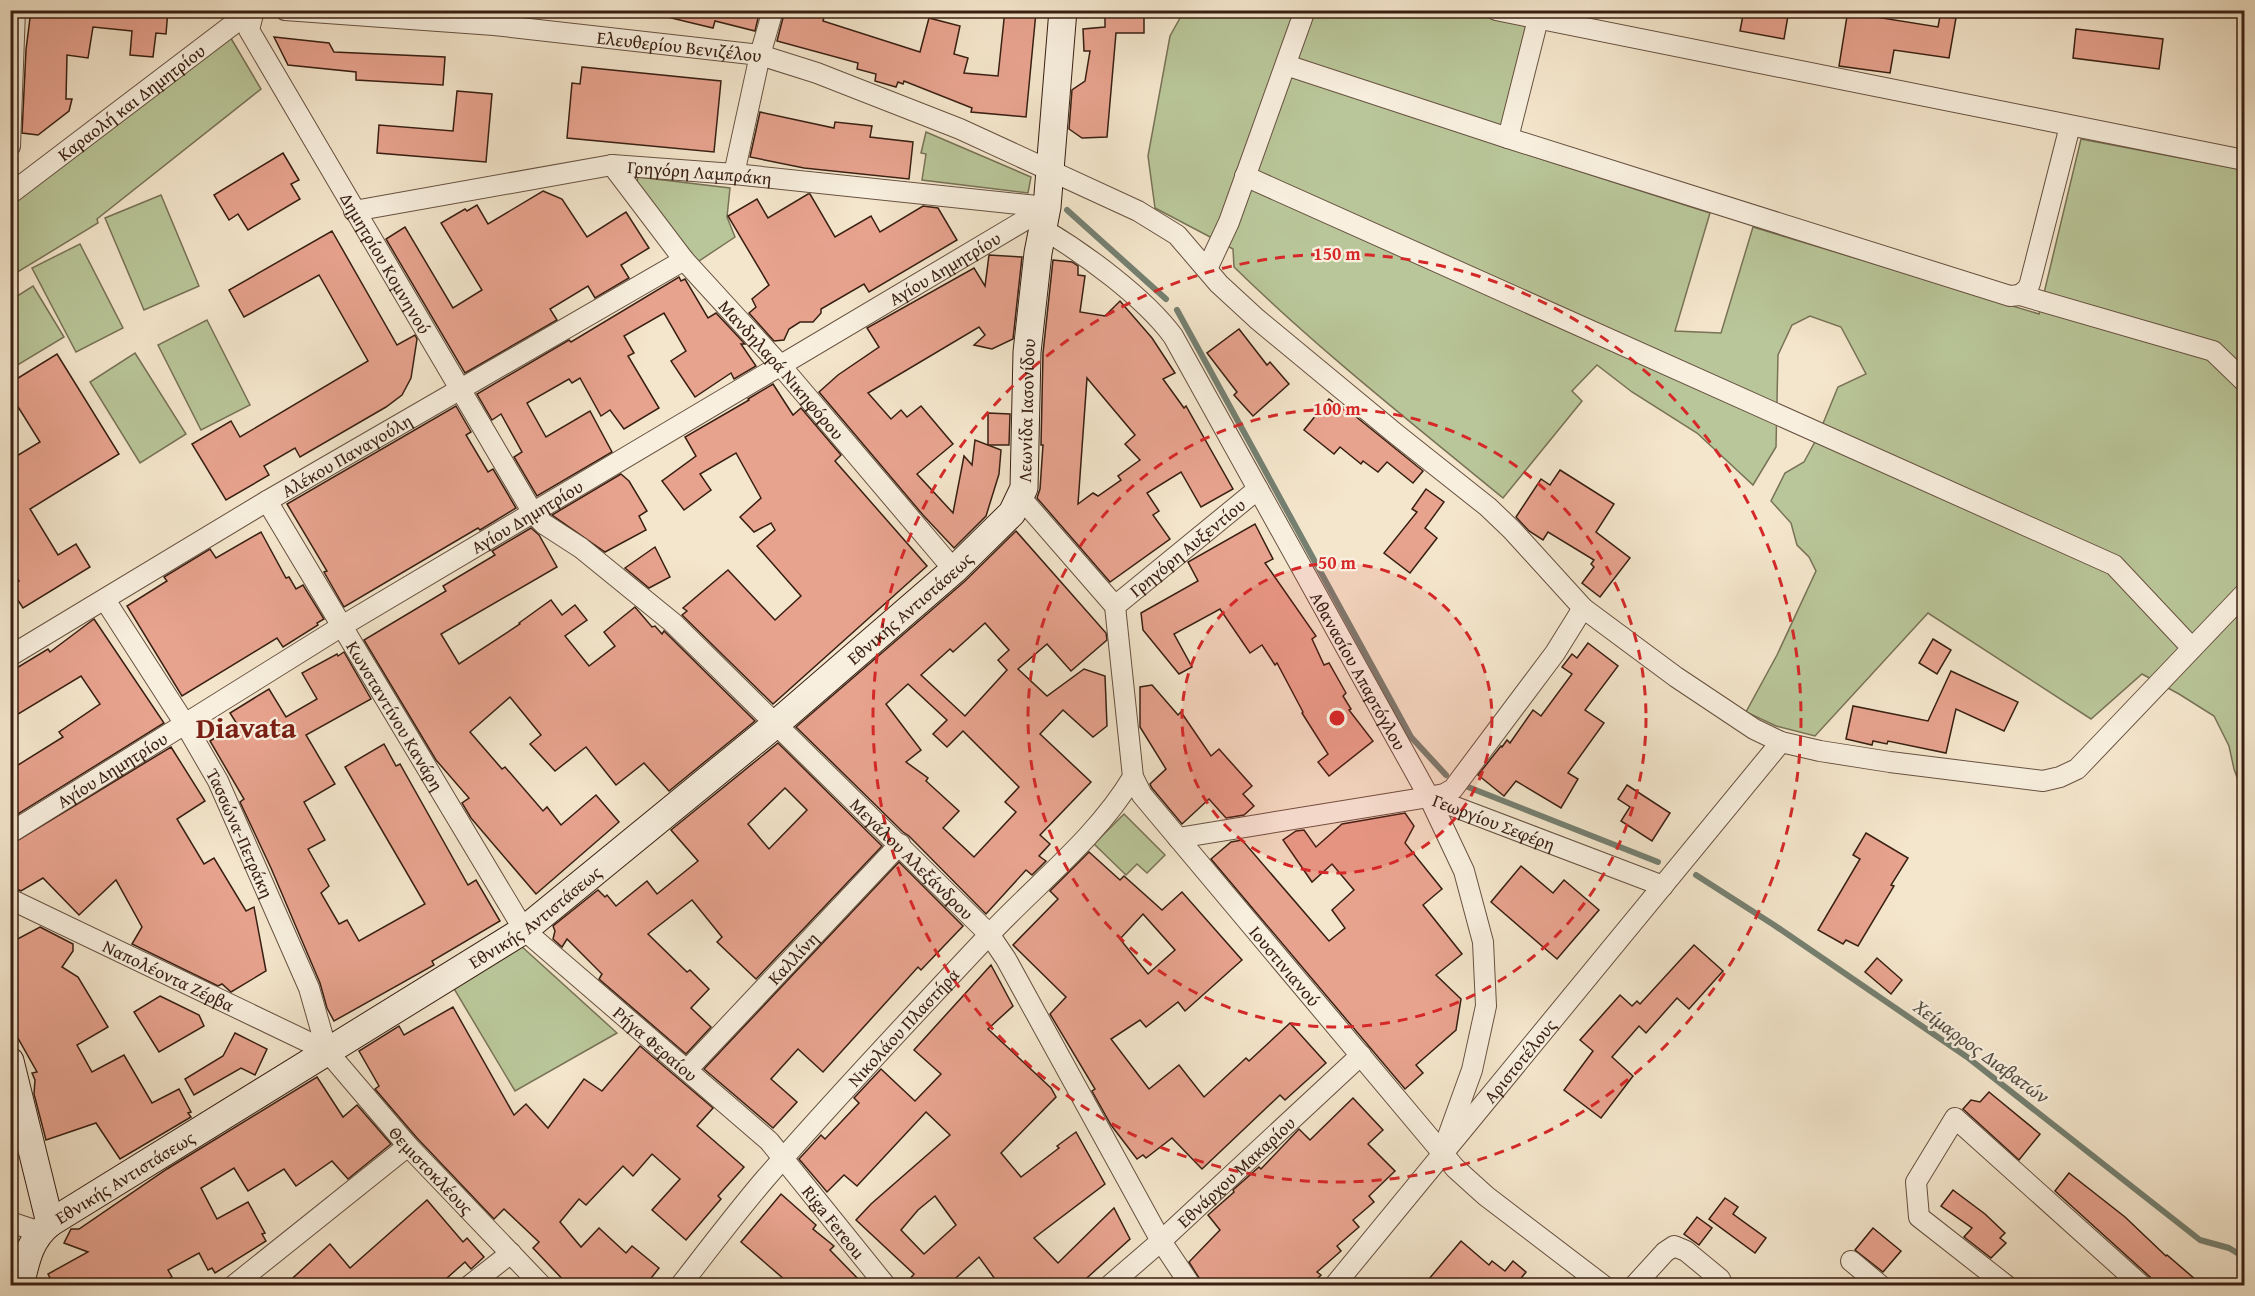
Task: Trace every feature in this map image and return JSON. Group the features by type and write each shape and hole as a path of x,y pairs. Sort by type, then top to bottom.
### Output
{"main road":[{"name":"Λεωνίδα Ιασονίδου","path":"1021,498 1025,477 1027,352 1038,253 1051,170 1063,10"},
{"name":"Εθνικής Αντιστάσεως","path":"20,1286 30,1247 45,1228 524,930 777,723 954,570 1012,513 1021,498"},
{"path":"10,1061 45,1228"}],"street":[{"path":"10,146 15,10"},
{"name":"Καραολή και Δημητρίου","path":"10,194 253,10"},
{"name":"Δημητρίου Κομνηνού","path":"253,10 249,30 533,513"},
{"name":"Ελευθερίου Βενιζέλου","path":"285,10 494,18 760,55 817,73 893,102 1051,170 1155,221 1183,241 1232,296 1286,344 1488,507 1583,608 1685,684 1754,729 1781,742 1820,752 1902,764 2043,781 2060,777 2077,769 2244,594"},
{"path":"734,174 772,10"},
{"path":"1207,269 1229,222 1305,10"},
{"path":"1496,10 2244,160"},
{"path":"1508,138 1538,19"},
{"path":"1286,65 1508,138 2010,296 2020,295 2213,351 2244,381"},
{"path":"2020,295 2028,288 2070,126"},
{"name":"Γρηγόρη Λαμπράκη","path":"354,211 612,165 734,174 1045,218"},
{"name":"Μανδηλαρά Νικηφόρου","path":"612,165 684,260 781,366 954,570"},
{"path":"1245,176 2114,565 2192,648"},
{"name":"Αγίου Δημητρίου","path":"10,833 342,626 781,366 1045,218"},
{"name":"Αθανασίου Απαρτόγλου","path":"1045,218 1097,266 1146,306 1165,326 1190,366 1429,797 1464,871 1483,942 1486,1006 1472,1070 1442,1153"},
{"name":"Αλέκου Παναγούλη","path":"10,656 267,501 684,260"},
{"name":"Γρηγόρη Αυξεντίου","path":"1114,606 1258,489"},
{"name":"Λεωνίδα Ιασονίδου","path":"1021,498 1114,606"},
{"name":"Κωνσταντίνου Κανάρη","path":"267,501 524,930"},
{"name":"Μεγάλου Αλεξάνδρου","path":"533,513 544,524 581,548 658,610 777,723 989,934 1006,959 1161,1241 1191,1286"},
{"name":"Τασσώνα-Πετράκη","path":"105,600 185,724 218,781 309,988 327,1051"},
{"path":"1114,606 1133,777"},
{"path":"1429,797 1444,794 1453,789 1555,653 1583,608"},
{"name":"Αριστοτέλους","path":"1342,1283 1442,1153 1781,742"},
{"name":"Ιουστινιανού","path":"1133,777 1142,795 1455,1168 1486,1196 1604,1286"},
{"name":"Νικολάου Πλαστήρα","path":"680,1286 784,1158 989,934 1096,829 1133,777"},
{"name":"Γεωργίου Σεφέρη","path":"1178,838 1429,797 1663,886"},
{"name":"Καλλίνη","path":"687,1070 900,844"},
{"name":"Ναπολέοντα Ζέρβα","path":"10,899 327,1051"},
{"name":"Ρήγα Φεραίου","path":"524,930 769,1141 784,1158"},
{"name":"Θεμιστοκλέους","path":"327,1051 408,1146 542,1286"},
{"name":"Εθνάρχου Μακαρίου","path":"1109,1286 1161,1241 1361,1055"},
{"path":"2007,1286 1919,1217 1916,1182 1955,1118 2142,1286"},
{"path":"233,1286 408,1146"},
{"name":"Riga Fereou","path":"784,1158 886,1286"},
{"path":"10,1222 45,1228"},
{"path":"1634,1286 1665,1252 1674,1246 1686,1251 1720,1279 1723,1286"},
{"path":"469,1286 511,1252"},
{"path":"1851,1261 1881,1286"}],"green space":[{"path":"1477,10 1533,22 1501,146 1710,213 1675,331 1721,333 1753,227 2039,314 2081,139 2244,170 2244,796 2234,769 2229,746 2214,716 2179,694 2142,674 2091,719 1928,613 1815,736 1776,726 1746,712 1777,655 1816,571 1809,557 1797,545 1791,523 1771,501 1785,473 1804,462 1817,438 1838,387 1866,374 1841,327 1810,316 1792,325 1778,355 1776,447 1753,485 1697,433 1632,392 1597,365 1572,391 1582,401 1503,498 1366,386 1266,298 1234,267 1233,249 1155,208 1148,156 1170,36 1184,11"},
{"path":"229,35 261,89 97,219 98,223 11,276 10,206"},
{"path":"926,132 1031,177 1028,193 922,180 926,154 921,153"},
{"path":"638,177 730,188 727,217 735,237 699,261 689,253 636,187"},
{"path":"161,195 199,286 144,310 105,218"},
{"path":"80,244 123,328 76,352 32,268"},
{"path":"33,286 64,337 11,369 11,300"},
{"path":"207,320 250,405 201,430 158,345"},
{"path":"135,353 186,434 140,463 90,382"},
{"path":"1124,814 1165,855 1147,873 1137,864 1126,875 1094,844"},
{"path":"520,945 617,1033 515,1091 453,987"}],"building":[{"path":"31,10 168,10 166,34 156,33 153,57 130,55 132,31 93,27 88,58 67,55 66,99 72,99 69,111 38,135 22,133 26,50"},
{"path":"668,10 760,10 755,31 715,21 713,28 667,17"},
{"path":"785,10 826,10 823,21 920,52 929,18 960,26 954,54 968,58 964,73 998,76 1005,10 1036,12 1026,117 971,112 972,108 904,81 903,84 898,82 896,87 875,81 876,74 857,69 858,63 777,41"},
{"path":"1105,10 1144,10 1144,33 1116,33 1107,137 1082,138 1069,129 1072,90 1085,81 1090,51 1084,51 1083,29 1105,27"},
{"path":"1744,10 1789,10 1784,39 1740,31"},
{"path":"1848,10 1870,10 1869,16 1938,27 1940,16 1956,18 1949,58 1894,50 1890,73 1839,66"},
{"path":"2076,29 2163,39 2159,69 2073,58"},
{"path":"274,37 329,43 334,52 445,57 443,85 356,80 356,72 288,65"},
{"path":"582,67 721,81 714,152 567,138 572,83 580,84"},
{"path":"457,91 492,94 486,162 377,153 379,125 453,131"},
{"path":"760,112 834,128 835,122 872,126 870,137 913,142 909,179 804,168 750,157"},
{"path":"283,153 299,180 291,184 300,199 248,230 238,214 229,220 214,195"},
{"path":"543,191 562,199 587,237 626,212 649,248 621,265 629,278 595,298 588,286 550,309 557,320 465,373 386,239 405,227 453,308 482,290 441,223 477,205 488,224"},
{"path":"808,194 835,237 871,216 880,232 923,206 938,208 957,240 869,292 864,284 821,309 821,313 813,322 800,322 789,329 784,340 774,341 749,313 756,307 752,299 769,285 728,216 757,199 768,218"},
{"path":"332,231 397,345 415,335 417,339 411,378 402,395 386,407 300,457 295,448 264,466 269,475 226,500 192,444 231,421 240,437 368,361 319,275 244,317 229,290"},
{"path":"989,255 1022,257 1013,339 992,349 974,345 985,335 979,327 868,393 891,419 901,410 907,417 921,406 953,444 917,474 953,513 964,456 972,465 975,440 1001,450 999,474 986,516 954,548 923,515 819,392 838,375 879,347 867,328 974,268 985,286"},
{"path":"1053,260 1072,262 1078,266 1078,275 1085,276 1080,312 1105,316 1120,301 1152,338 1175,373 1163,379 1184,408 1186,406 1233,489 1201,507 1181,472 1147,493 1159,511 1153,515 1170,539 1110,582 1037,498 1040,489 1043,445 1041,445 1043,353","holes":["1087,378 1135,435 1125,444 1140,460 1118,476 1121,480 1098,496 1093,493 1078,504"]},
{"path":"679,277 681,281 685,279 708,318 716,313 745,344 741,344 756,366 734,379 731,373 695,397 671,361 686,351 664,313 624,336 634,353 628,356 659,408 624,429 610,410 601,416 580,378 572,383 569,379 527,403 546,437 590,411 612,452 537,496 514,457 522,452 501,414 492,420 477,394 569,340 571,342"},
{"path":"1239,329 1267,365 1270,362 1289,384 1253,416 1234,395 1237,392 1207,353"},
{"path":"57,354 119,454 30,509 58,555 76,544 90,567 23,608 10,588 19,581 10,567 10,460 40,442 10,394 10,383"},
{"path":"773,384 793,415 801,408 841,455 835,461 927,566 773,704 682,615 687,611 683,608 728,570 775,620 801,596 757,546 775,530 771,523 754,532 740,517 761,498 736,453 700,474 711,490 684,510 662,481 696,456 685,437"},
{"path":"1329,399 1342,409 1344,407 1423,471 1413,483 1387,462 1378,472 1363,461 1361,464 1340,447 1334,454 1304,430"},
{"path":"456,406 471,432 466,435 488,472 493,469 516,508 344,607 324,572 327,571 287,504"},
{"path":"988,413 1010,414 1009,445 988,445"},
{"path":"1560,470 1614,504 1596,532 1630,558 1600,597 1582,583 1594,567 1591,564 1594,560 1548,532 1543,540 1529,531 1516,517 1541,479 1550,485"},
{"path":"621,474 629,481 647,511 639,516 646,530 605,552 552,515"},
{"path":"1426,489 1444,502 1425,528 1437,538 1410,573 1384,553 1417,512 1412,509"},
{"path":"1255,524 1273,559 1265,563 1316,636 1312,639 1324,665 1329,663 1346,693 1343,696 1351,709 1349,710 1373,741 1329,776 1318,762 1328,754 1302,713 1277,663 1275,665 1262,645 1250,653 1220,609 1174,634 1192,667 1179,674 1143,630 1141,613 1198,581 1188,562"},
{"path":"531,528 539,535 557,567 441,634 459,664 520,624 551,600 562,615 575,605 587,620 565,636 589,666 615,646 604,632 635,607 652,627 655,626 662,634 664,631 755,721 669,791 644,763 616,785 586,747 555,771 530,744 541,735 510,697 470,732 502,769 505,767 543,811 547,807 561,825 596,795 619,822 536,894 471,818 462,803 469,798 436,760 364,640 446,591 443,586 495,555 492,551"},
{"path":"1016,531 1106,633 1107,640 1071,671 1047,644 1018,669 1047,696 1084,669 1105,676 1107,726 1093,737 1063,710 1040,734 1091,782 1040,835 1050,844 1039,856 1046,861 1032,875 1026,870 986,914 796,727 964,582","holes":["985,623 1009,650 998,660 1007,670 965,716 921,675 950,649 953,652","908,684 947,720 933,734 947,747 963,731 1019,787 1005,802 1016,812 974,857 943,828 959,811 926,781 928,778 906,762 921,750 886,704"]},
{"path":"261,532 286,578 289,577 296,589 303,585 324,619 283,647 277,638 182,696 127,606 167,581 164,577 210,549 216,558"},
{"path":"655,547 670,577 649,588 625,568"},
{"path":"94,619 164,723 10,819 10,770 63,737 59,732 100,704 81,676 10,719 10,672 48,649 50,652"},
{"path":"1933,639 1951,650 1937,674 1919,663"},
{"path":"1588,643 1618,666 1585,710 1604,723 1568,773 1578,779 1561,808 1516,781 1504,796 1478,775 1501,746 1507,740 1510,743 1533,710 1541,716 1572,674 1562,667 1572,654 1577,658"},
{"path":"344,652 371,699 306,735 335,784 304,802 325,840 308,849 329,886 321,893 339,924 347,920 359,941 425,904 345,767 384,744 396,766 400,764 468,885 476,880 500,921 432,961 434,965 334,1021 271,868 240,802 244,799 210,741 237,724 230,713 269,689 286,717 317,699 302,673"},
{"path":"1951,671 2018,702 2004,731 1956,709 1946,753 1888,741 1887,744 1873,741 1872,745 1846,739 1853,706 1928,721"},
{"path":"1152,685 1178,715 1181,712 1211,756 1219,749 1252,786 1243,794 1254,806 1244,815 1226,818 1209,799 1182,824 1152,788 1150,784 1166,769 1140,727 1140,687"},
{"path":"778,743 882,846 756,979 717,942 722,937 692,900 648,934 687,972 690,970 709,989 691,1008 711,1027 686,1054 599,979 602,974 567,939 562,947 553,939 555,931 553,926 598,890 605,897 607,895 616,906 647,881 657,894 698,861 671,830","holes":["785,788 807,810 769,849 748,824"]},
{"path":"171,747 205,801 177,819 204,864 214,858 246,911 254,907 266,971 231,992 222,984 218,986 132,944 142,927 116,880 79,915 43,878 21,891 15,888 10,881 10,845"},
{"path":"1627,785 1670,813 1652,841 1621,821 1630,807 1618,799"},
{"path":"1405,813 1414,826 1405,843 1442,889 1423,905 1462,954 1436,975 1461,999 1456,1030 1416,1065 1423,1073 1405,1089 1211,859 1231,842 1242,840 1329,941 1345,928 1332,910 1354,890 1332,864 1312,882 1283,840 1296,831 1304,830 1316,847 1342,824"},
{"path":"1866,833 1908,858 1858,946 1846,940 1843,944 1818,930 1860,859 1853,855"},
{"path":"1089,852 1120,880 1124,876 1162,910 1182,892 1242,960 1185,1011 1178,1002 1146,1027 1140,1020 1111,1039 1149,1089 1179,1065 1204,1097 1246,1058 1249,1061 1290,1023 1326,1063 1285,1100 1280,1095 1202,1169 1172,1138 1146,1158 1143,1155 1137,1159 1111,1125 1092,1091 1095,1089 1050,1014 1066,997 1013,945 1058,899 1050,891","holes":["1143,914 1175,950 1148,974 1120,939"]},
{"path":"899,862 963,926 921,970 918,967 823,1072 798,1049 771,1079 797,1102 773,1128 704,1069"},
{"path":"1521,866 1553,893 1564,880 1599,910 1557,959 1491,902"},
{"path":"40,927 73,944 73,951 62,967 78,977 108,1027 77,1045 92,1072 124,1055 152,1103 179,1089 191,1112 188,1113 191,1117 120,1159 96,1123 46,1140 34,1094 35,1080 32,1073 37,1072 10,1024 10,943"},
{"path":"1694,945 1723,971 1689,1009 1677,998 1646,1033 1639,1026 1612,1057 1633,1076 1601,1118 1564,1090 1593,1051 1580,1040 1620,995 1632,1006 1637,1001 1640,1004"},
{"path":"1877,958 1902,980 1891,994 1865,972"},
{"path":"991,965 1013,1006 988,1029 1051,1088 1056,1097 1001,1153 1021,1177 1076,1132 1105,1184 1034,1238 1058,1263 1114,1208 1130,1239 1078,1286 1000,1286 979,1257 947,1286 904,1286 914,1274 856,1220 871,1204 950,1135 926,1112 857,1186 844,1175 827,1192 799,1159 821,1135 825,1139 859,1103 854,1098 881,1069 915,1101 941,1074 914,1050","holes":["935,1196 956,1225 924,1254 901,1230 918,1210"]},
{"path":"160,996 199,1015 204,1026 159,1052 134,1012"},
{"path":"453,1007 514,1115 526,1104 548,1128 584,1079 602,1091 640,1046 713,1108 697,1126 744,1167 718,1196 721,1199 686,1240 652,1210 680,1179 652,1154 633,1176 623,1166 586,1205 579,1199 560,1222 581,1247 599,1228 626,1253 632,1246 659,1268 645,1286 569,1286 533,1248 539,1242 504,1209 494,1219 417,1138 375,1089 379,1086 359,1051 399,1026 404,1035"},
{"path":"235,1033 267,1049 255,1075 241,1068 194,1095 185,1079 223,1056"},
{"path":"317,1077 343,1117 357,1105 391,1144 348,1179 332,1161 296,1186 284,1169 248,1191 234,1168 201,1188 217,1219 248,1202 265,1233 262,1234 266,1241 215,1273 212,1268 208,1270 199,1253 168,1270 172,1277 157,1286 54,1286 48,1274 88,1252 64,1243 71,1229 79,1229 167,1169"},
{"path":"1989,1092 2040,1134 2019,1160 1963,1109 1971,1100 1980,1102"},
{"path":"1353,1098 1383,1130 1368,1144 1395,1171 1369,1196 1374,1202 1353,1220 1359,1227 1337,1246 1341,1251 1317,1272 1321,1275 1310,1286 1204,1286 1189,1262 1220,1230 1208,1215 1259,1167 1261,1169 1299,1129 1310,1140"},
{"path":"2069,1173 2125,1217 2166,1256 2203,1286 2154,1286 2150,1277 2055,1191"},
{"path":"1953,1190 1985,1214 2005,1233 2000,1238 2006,1243 1991,1258 1964,1237 1972,1228 1941,1206"},
{"path":"781,1194 816,1225 813,1229 834,1246 830,1250 865,1286 792,1286 741,1242"},
{"path":"1725,1198 1738,1207 1733,1214 1766,1238 1755,1253 1709,1219"},
{"path":"427,1200 463,1242 467,1238 484,1257 471,1269 465,1262 438,1286 284,1286 330,1244 350,1268"},
{"path":"1697,1217 1712,1228 1699,1245 1684,1234"},
{"path":"1873,1228 1901,1251 1883,1272 1855,1250"},
{"path":"1461,1241 1489,1265 1492,1261 1505,1271 1513,1261 1526,1272 1518,1282 1523,1286 1423,1286"}],"waterway":[{"name":"Χείμαρρος Διαβατών","path":"1067,210 1166,299"},
{"path":"1177,310 1411,737 1446,775"},
{"path":"1468,787 1658,862"},
{"name":"Χείμαρρος Διαβατών","path":"1696,875 1774,925 1967,1057 2200,1240 2229,1248 2244,1257"}],"district":[{"name":"Diavata","path":"246,727"}]}
